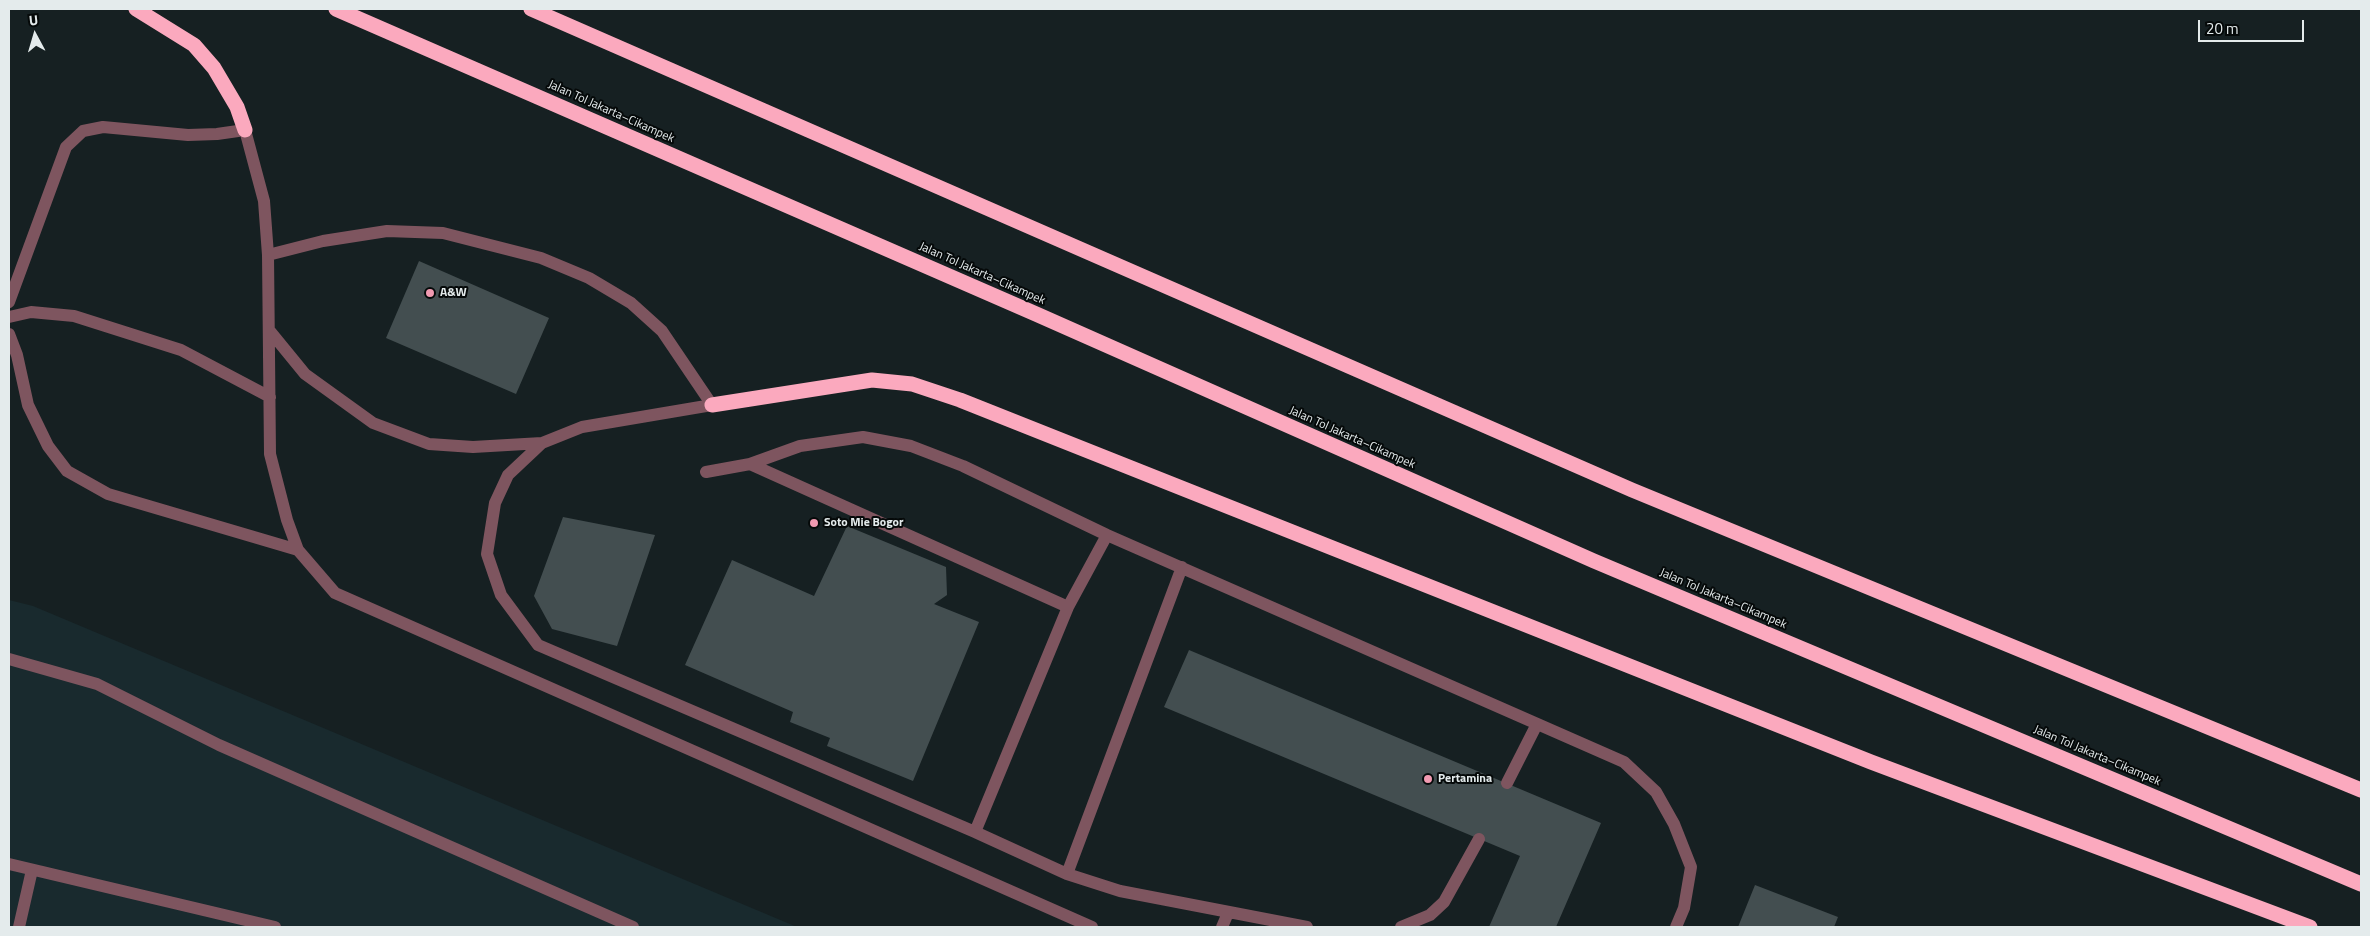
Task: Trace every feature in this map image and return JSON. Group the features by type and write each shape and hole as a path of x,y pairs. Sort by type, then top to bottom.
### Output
{"highway":[{"path":"136,9 194,45 214,68 237,107 245,130"},
{"name":"Jalan Tol Jakarta–Cikampek","path":"336,9 1027,310 1594,561 2361,884"},
{"path":"531,9 1632,490 2361,790"},
{"path":"712,405 872,380 912,384 960,400 1872,762 2310,927"}],"lane":[{"path":"9,302 66,147 83,130 103,127 188,135 217,134 245,130 264,201 268,255 270,454 287,520 298,550 335,593 1092,927"},
{"path":"268,255 323,241 387,230 443,233 541,258 589,278 632,303 662,331 712,405 582,426 542,443 473,447 428,444 373,423 305,374 269,330"},
{"path":"9,317 31,312 74,316 181,350 270,397"},
{"path":"9,334 17,355 28,406 48,446 67,470 108,494 298,550"},
{"path":"706,472 750,464 800,446 863,437 911,446 964,466 1107,535 1624,762 1656,792 1674,824 1691,867 1684,908 1676,927"},
{"path":"542,443 508,475 495,503 487,554 501,595 538,645 975,832 1067,874 1120,890 1172,899 1228,914 1307,927"},
{"path":"750,464 1068,607"},
{"path":"975,832 1068,607 1107,535"},
{"path":"1067,874 1182,567"},
{"path":"9,658 97,684 219,745 633,927"},
{"path":"1507,783 1537,724"},
{"path":"1402,927 1430,915 1444,902 1479,839"},
{"path":"9,864 275,927"},
{"path":"19,927 32,870"},
{"path":"1222,927 1228,914"}],"shaded area":[{"path":"9,600 33,606 797,927 9,927"}],"building":[{"path":"419,261 549,318 516,394 386,338"},
{"path":"563,517 655,535 617,646 552,629 534,596"},
{"path":"847,526 946,567 947,595 934,604 979,622 913,781 827,746 830,738 790,722 793,712 685,665 732,560 814,596"},
{"path":"1189,650 1601,823 1556,927 1489,927 1520,856 1164,707"},
{"path":"1755,885 1838,917 1834,927 1738,927"}],"place":[{"name":"A&W","path":"430,293"},
{"name":"Soto Mie Bogor","path":"814,523"},
{"name":"Pertamina","path":"1428,779"}]}
